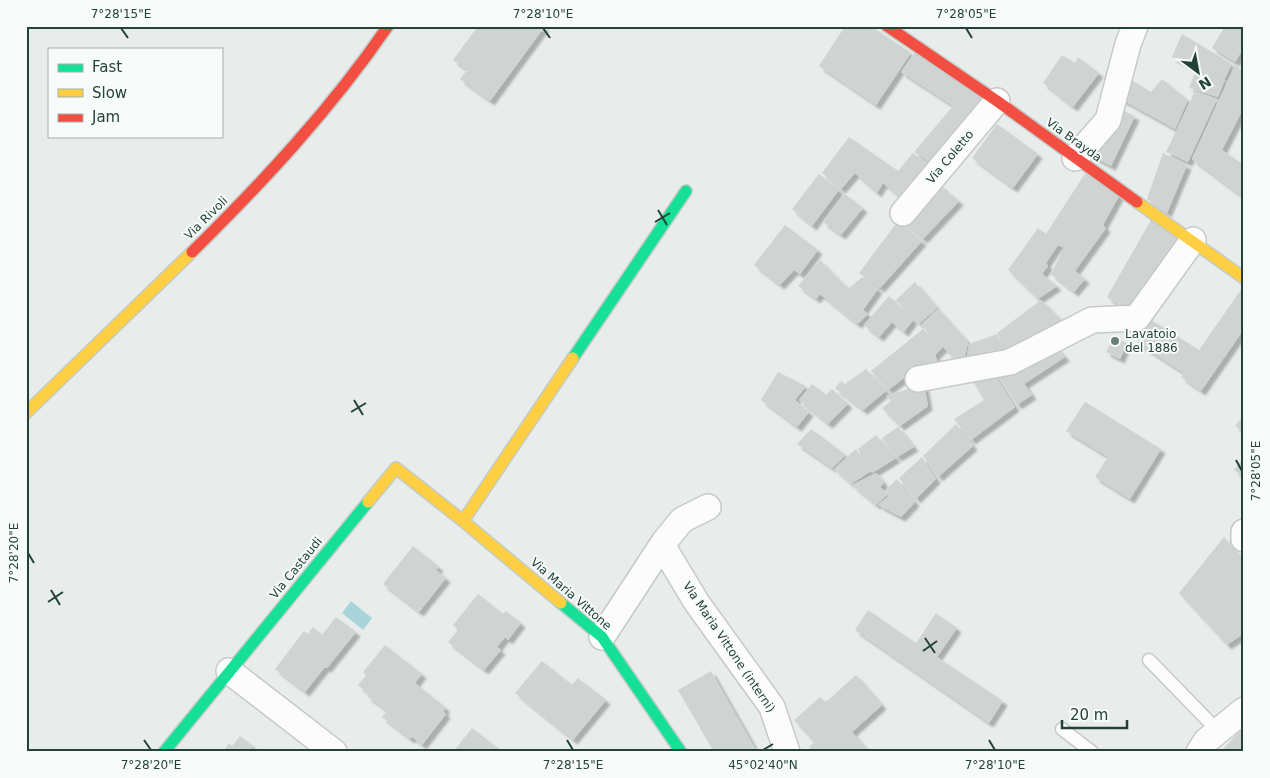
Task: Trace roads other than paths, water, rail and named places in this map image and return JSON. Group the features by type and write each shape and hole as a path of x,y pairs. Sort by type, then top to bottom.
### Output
{"street":[{"name":"Via Rivoli","path":"26,413 229,216 284,159 327,110 374,48 388,26"},
{"name":"Via Brayda","path":"887,26 997,101 1244,278"},
{"path":"1076,158 1108,120 1128,44 1135,26"},
{"name":"Via Coletto","path":"902,213 997,101"},
{"path":"462,521 686,191"},
{"path":"918,379 1010,362 1092,320 1137,318 1193,240"},
{"name":"Via Castaudi","path":"164,752 396,468 462,521"},
{"path":"602,637 662,545 682,520 708,508"},
{"name":"Via Maria Vittone","path":"462,521 602,637 682,752"},
{"path":"1244,532 1244,539"},
{"name":"Via Maria Vittone (interni)","path":"662,545 697,602 772,707 787,752"},
{"path":"230,672 334,752"},
{"path":"1199,752 1206,741 1244,710"}],"lane":[{"path":"1149,660 1218,731"},
{"path":"1062,729 1092,752"}],"water":[{"path":"351,601 372,618 363,630 342,613"}],"place":[{"name":"Lavatoio del 1886","path":"1115,341"}]}
